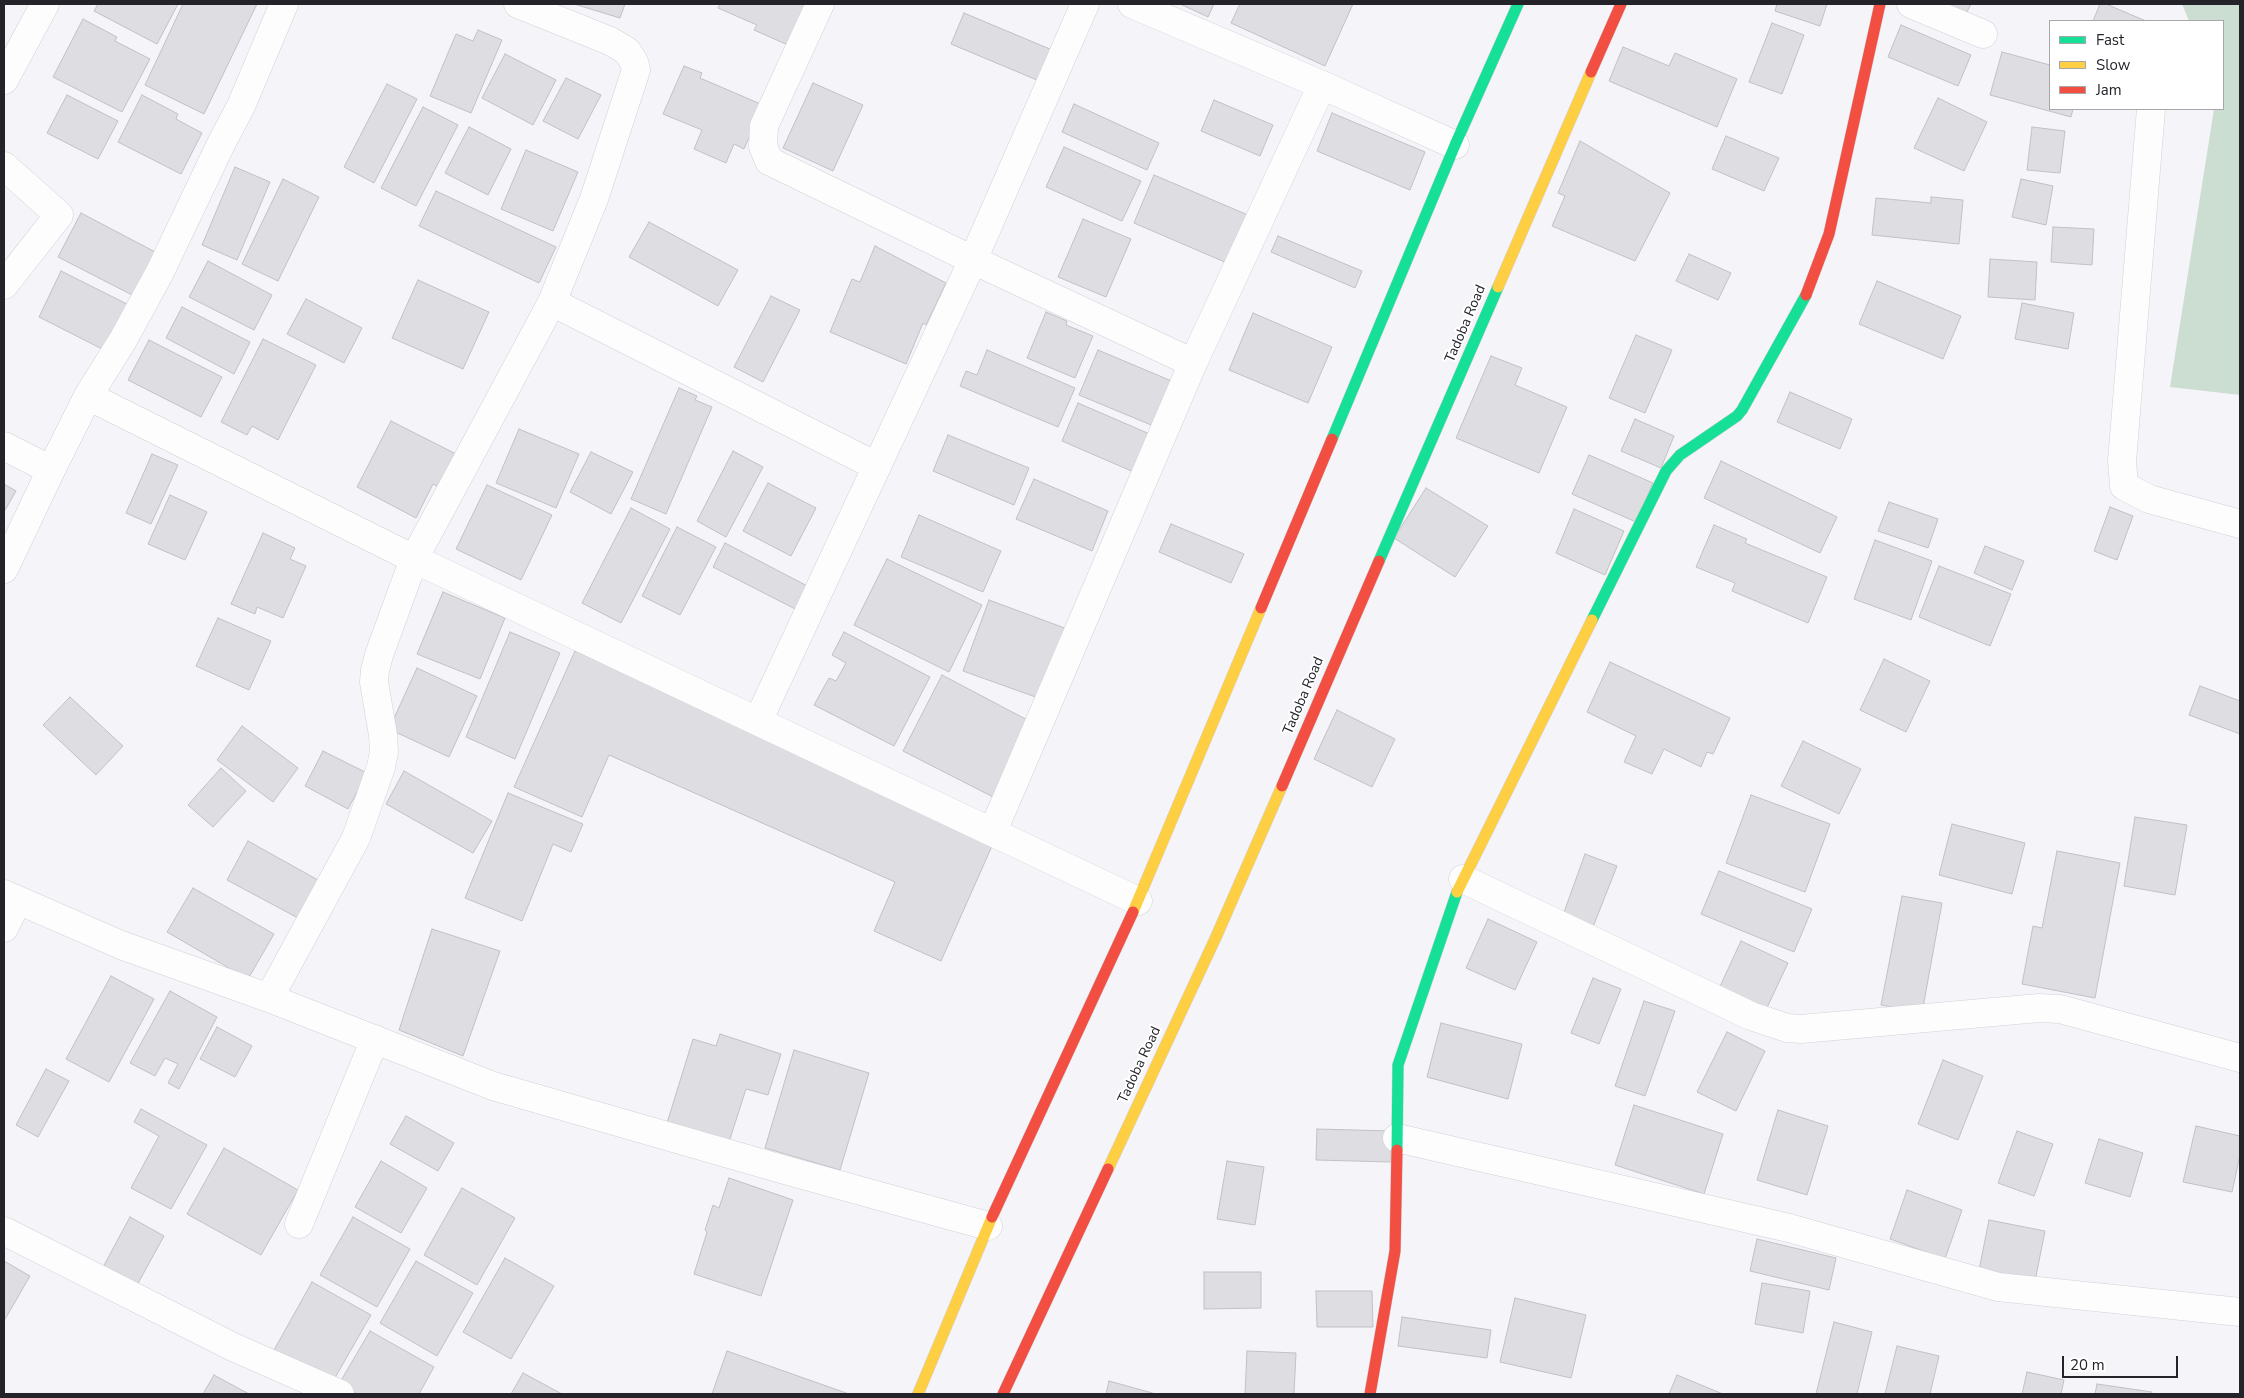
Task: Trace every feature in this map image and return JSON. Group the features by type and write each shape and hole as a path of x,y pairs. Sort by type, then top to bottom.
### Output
{"main road":[{"path":"918,1394 988,1226 1138,901 1455,145 1518,4"},
{"name":"Tadoba Road","path":"1003,1394 1216,937 1621,4"},
{"path":"1370,1394 1395,1250 1398,1065 1452,902 1666,471 1680,455 1737,416 1742,410 1810,289 1829,234 1880,4"}],"street":[{"path":"4,80 45,4"},
{"path":"4,569 88,396 123,340 160,272 221,144 242,106 284,4"},
{"path":"269,998 356,838 381,766 384,752 383,735 374,682 375,670 414,559 552,302 594,199 636,70 634,62 627,52 610,41 518,4"},
{"path":"820,4 764,126 762,146 769,161 972,260 1193,363"},
{"path":"758,721 972,260 1085,4"},
{"path":"1132,4 1322,85 1455,145"},
{"path":"1911,4 1983,34"},
{"path":"993,831 1193,363 1322,85"},
{"path":"2151,110 2122,461 2124,486 2149,499 2240,524"},
{"path":"4,166 59,215 4,285"},
{"path":"552,302 876,466"},
{"path":"88,396 414,559 1138,901"},
{"path":"4,446 51,470"},
{"path":"1463,879 1751,1016 1787,1028 1811,1028 2038,1008 2060,1008 2240,1058"},
{"path":"4,928 11,897 121,945 269,998 493,1086 988,1226"},
{"path":"299,1224 375,1039"},
{"path":"1397,1138 1789,1228 1998,1287 2240,1312"},
{"path":"4,1231 233,1347 340,1394"}],"green space":[{"path":"2182,4 2240,4 2240,395 2170,387 2214,110 2224,110 2224,20 2189,20"}],"building":[{"path":"98,4 178,4 157,44 94,11"},
{"path":"183,4 257,4 204,114 145,85"},
{"path":"574,4 625,4 620,18"},
{"path":"720,4 806,4 788,45 754,30 757,25 718,8"},
{"path":"1180,4 1214,4 1208,17"},
{"path":"1240,4 1353,4 1325,66 1231,23"},
{"path":"1777,4 1827,4 1820,26 1775,11"},
{"path":"1941,4 1971,4 1966,14"},
{"path":"2100,4 2106,4 2144,20 2093,20"},
{"path":"964,13 1057,52 1044,83 951,44"},
{"path":"83,19 117,37 115,41 150,59 122,112 53,77"},
{"path":"1772,23 1804,35 1782,94 1749,82"},
{"path":"1901,25 1971,55 1958,86 1888,57"},
{"path":"478,30 502,40 471,113 430,96 456,34 473,41"},
{"path":"1623,47 1669,66 1675,53 1737,79 1717,127 1609,81"},
{"path":"2002,52 2049,65 2049,110 2073,110 2071,117 1990,95"},
{"path":"505,54 556,80 533,125 482,98"},
{"path":"684,66 702,73 700,78 763,105 744,149 734,144 726,163 694,149 702,130 663,114"},
{"path":"566,78 601,95 578,139 543,121"},
{"path":"813,83 863,105 833,171 783,148"},
{"path":"387,84 417,99 374,183 344,167"},
{"path":"67,95 118,121 98,159 47,133"},
{"path":"142,95 178,114 176,119 202,133 181,174 118,142"},
{"path":"1938,98 1987,122 1964,171 1914,148"},
{"path":"1214,100 1273,125 1260,156 1201,131"},
{"path":"1074,104 1159,143 1147,170 1062,132"},
{"path":"423,107 458,125 416,206 381,188"},
{"path":"1332,113 1425,152 1410,190 1317,151"},
{"path":"469,127 511,149 488,195 445,173"},
{"path":"2032,127 2065,131 2060,173 2027,170"},
{"path":"1726,136 1779,158 1764,191 1712,169"},
{"path":"1580,141 1670,193 1635,261 1552,226 1565,196 1558,193"},
{"path":"1064,147 1141,181 1122,221 1046,187"},
{"path":"526,150 578,172 553,231 501,209"},
{"path":"235,167 270,182 237,260 202,245"},
{"path":"1154,175 1248,215 1227,263 1134,223"},
{"path":"283,179 319,197 278,281 242,264"},
{"path":"2021,179 2053,186 2046,225 2012,217"},
{"path":"436,191 556,247 539,283 419,226"},
{"path":"1931,197 1963,200 1959,244 1872,235 1876,198 1931,203"},
{"path":"81,213 161,255 138,298 58,257"},
{"path":"1083,219 1131,239 1106,297 1058,277"},
{"path":"649,222 738,270 718,306 629,257"},
{"path":"2053,227 2094,229 2092,265 2051,262"},
{"path":"1278,236 1362,271 1355,288 1271,252"},
{"path":"875,246 946,283 926,325 923,323 906,364 830,332 852,279 860,282"},
{"path":"1689,254 1731,273 1718,300 1676,281"},
{"path":"1990,259 2037,262 2035,300 1988,297"},
{"path":"208,261 272,295 254,330 189,297"},
{"path":"61,271 131,306 108,352 39,317"},
{"path":"418,280 489,312 463,369 392,338"},
{"path":"1877,281 1961,316 1943,359 1859,324"},
{"path":"771,296 800,310 763,382 734,367"},
{"path":"306,299 362,328 344,363 287,334"},
{"path":"2022,303 2074,313 2068,349 2015,339"},
{"path":"182,307 250,342 234,374 166,338"},
{"path":"1046,312 1067,321 1066,325 1093,336 1075,378 1027,358"},
{"path":"1253,313 1332,347 1308,403 1229,370"},
{"path":"1636,335 1672,350 1645,413 1609,398"},
{"path":"263,339 316,365 278,440 252,426 247,435 221,422"},
{"path":"149,340 222,377 201,417 128,380"},
{"path":"987,350 1075,388 1058,427 960,386 966,371 977,375"},
{"path":"1098,350 1174,382 1156,427 1079,395"},
{"path":"1491,356 1522,368 1515,385 1567,407 1539,473 1456,438"},
{"path":"679,388 697,396 695,400 712,407 666,514 631,499"},
{"path":"1790,392 1852,419 1840,449 1777,422"},
{"path":"1078,403 1152,435 1136,473 1062,441"},
{"path":"1635,419 1674,436 1661,468 1621,451"},
{"path":"391,421 464,458 447,492 433,484 416,518 357,487"},
{"path":"519,429 579,454 556,508 496,483"},
{"path":"948,435 1029,468 1014,505 933,471"},
{"path":"733,451 763,467 726,537 697,521"},
{"path":"591,452 633,472 611,514 570,492"},
{"path":"152,454 178,465 151,524 126,513"},
{"path":"1589,455 1653,483 1636,522 1572,494"},
{"path":"1721,461 1837,517 1820,553 1704,498"},
{"path":"1034,479 1108,511 1092,551 1016,519"},
{"path":"768,483 816,508 791,556 743,531"},
{"path":"4,484 16,491 4,512"},
{"path":"487,485 552,515 521,580 456,549"},
{"path":"1426,488 1488,526 1455,577 1394,538"},
{"path":"170,495 207,512 185,560 148,544"},
{"path":"1889,502 1938,519 1928,548 1878,531"},
{"path":"2110,507 2133,516 2117,560 2094,551"},
{"path":"631,508 670,529 621,623 582,603"},
{"path":"1574,509 1624,531 1605,575 1556,553"},
{"path":"919,515 1001,551 983,592 901,557"},
{"path":"1171,524 1244,554 1231,583 1159,552"},
{"path":"1714,525 1747,539 1745,543 1827,577 1808,623 1732,591 1735,583 1696,567"},
{"path":"677,527 716,547 680,615 642,596"},
{"path":"263,533 295,548 290,559 306,566 283,618 257,607 255,614 231,604"},
{"path":"1875,540 1932,561 1911,620 1854,599"},
{"path":"725,543 817,591 805,614 713,567"},
{"path":"1985,546 2024,561 2012,590 1974,573"},
{"path":"887,559 982,605 949,672 854,625"},
{"path":"1939,566 2011,594 1990,646 1919,617"},
{"path":"443,592 505,618 480,679 417,654"},
{"path":"989,600 1070,630 1044,700 963,671"},
{"path":"218,618 271,641 249,690 196,666"},
{"path":"510,632 560,653 515,759 466,737"},
{"path":"844,632 930,677 894,746 814,705 829,678 836,681 846,663 832,655"},
{"path":"575,651 996,837 941,961 874,931 895,882 609,755 582,817 514,787"},
{"path":"1884,659 1930,681 1906,732 1860,710"},
{"path":"1610,662 1730,718 1713,754 1707,752 1701,767 1664,749 1652,774 1624,762 1636,736 1587,712"},
{"path":"417,668 477,696 449,757 389,729"},
{"path":"942,675 1035,724 997,799 903,751"},
{"path":"2200,686 2240,701 2240,734 2189,715"},
{"path":"70,697 123,746 96,775 43,725"},
{"path":"1337,710 1395,739 1372,787 1314,759"},
{"path":"242,726 298,768 273,802 217,760"},
{"path":"1803,741 1861,769 1839,814 1781,786"},
{"path":"323,751 367,773 348,809 305,786"},
{"path":"221,768 246,791 213,827 188,805"},
{"path":"404,771 492,821 473,853 386,804"},
{"path":"508,793 583,824 571,852 553,844 522,921 465,898"},
{"path":"1751,795 1830,824 1805,892 1726,863"},
{"path":"2135,817 2187,825 2175,895 2124,886"},
{"path":"1952,824 2025,843 2012,894 1939,875"},
{"path":"248,841 318,880 298,918 227,880"},
{"path":"2057,851 2120,863 2095,998 2022,984 2033,926 2042,928"},
{"path":"1585,854 1617,866 1593,927 1563,915"},
{"path":"1719,871 1812,909 1794,952 1701,914"},
{"path":"193,888 274,934 248,979 167,932"},
{"path":"1902,896 1942,903 1922,1013 1881,1005"},
{"path":"1488,919 1537,942 1515,990 1466,968"},
{"path":"432,929 500,951 463,1056 399,1030"},
{"path":"1741,941 1788,963 1764,1014 1717,993"},
{"path":"111,976 154,999 109,1082 66,1059"},
{"path":"1593,978 1621,989 1599,1044 1571,1033"},
{"path":"170,991 217,1017 179,1089 168,1083 178,1064 165,1058 155,1076 130,1063"},
{"path":"1644,1001 1675,1011 1645,1096 1615,1086"},
{"path":"1441,1023 1522,1044 1508,1099 1427,1077"},
{"path":"217,1027 252,1046 235,1077 200,1059"},
{"path":"1727,1032 1765,1051 1736,1111 1697,1092"},
{"path":"720,1034 781,1054 768,1095 746,1089 729,1142 667,1123 693,1039 716,1046"},
{"path":"794,1050 869,1073 840,1170 765,1148"},
{"path":"1943,1060 1983,1076 1958,1140 1918,1124"},
{"path":"46,1069 69,1081 38,1137 16,1125"},
{"path":"1634,1105 1723,1134 1704,1194 1615,1165"},
{"path":"141,1109 207,1145 171,1209 131,1188 159,1136 134,1122"},
{"path":"1778,1110 1828,1126 1807,1195 1757,1180"},
{"path":"406,1116 454,1143 438,1171 390,1144"},
{"path":"2196,1126 2240,1136 2240,1155 2232,1192 2183,1182"},
{"path":"1317,1129 1391,1131 1391,1162 1316,1160"},
{"path":"2017,1131 2053,1144 2034,1196 1998,1183"},
{"path":"2099,1139 2143,1153 2130,1197 2085,1183"},
{"path":"224,1148 298,1190 261,1255 187,1214"},
{"path":"381,1161 427,1188 401,1233 355,1207"},
{"path":"1227,1161 1264,1167 1255,1225 1217,1219"},
{"path":"729,1178 793,1200 761,1296 694,1274 713,1205 719,1208"},
{"path":"462,1188 515,1218 477,1285 424,1255"},
{"path":"1907,1190 1962,1210 1945,1259 1890,1239"},
{"path":"130,1217 164,1236 136,1287 102,1269"},
{"path":"353,1217 410,1249 377,1307 320,1275"},
{"path":"1989,1220 2045,1231 2035,1281 1979,1270"},
{"path":"1757,1239 1836,1258 1829,1290 1750,1271"},
{"path":"505,1258 554,1286 511,1359 463,1332"},
{"path":"4,1261 30,1276 4,1321"},
{"path":"416,1261 473,1293 437,1356 380,1323"},
{"path":"1204,1272 1261,1272 1261,1308 1204,1309"},
{"path":"312,1282 371,1315 332,1383 274,1350"},
{"path":"1762,1283 1810,1291 1803,1333 1755,1324"},
{"path":"1316,1291 1372,1291 1373,1327 1317,1327"},
{"path":"1515,1298 1586,1315 1571,1378 1500,1362"},
{"path":"1402,1317 1491,1330 1487,1358 1398,1346"},
{"path":"1834,1322 1872,1332 1857,1394 1816,1394"},
{"path":"370,1331 434,1367 419,1394 357,1394 339,1384"},
{"path":"1897,1346 1939,1356 1930,1394 1885,1394"},
{"path":"727,1351 849,1394 712,1394"},
{"path":"1247,1351 1296,1353 1294,1394 1245,1394"},
{"path":"2027,1372 2064,1380 2061,1394 2022,1394"},
{"path":"523,1373 562,1394 511,1394"},
{"path":"214,1375 249,1394 203,1394"},
{"path":"1677,1375 1723,1394 1669,1394"},
{"path":"1109,1381 1156,1394 1106,1394"},
{"path":"2097,1384 2152,1392 2151,1394 2095,1394"}],"traffic: fast":[{"path":"1332,439 1455,145 1518,4"},
{"path":"1379,561 1498,287"},
{"path":"1592,620 1666,471 1680,455 1737,416 1742,410 1806,295"},
{"path":"1397,1150 1398,1065 1457,892"}],"traffic: slow":[{"path":"1498,287 1591,72"},
{"path":"1133,912 1261,608"},
{"path":"1457,892 1592,620"},
{"path":"1108,1169 1216,937 1282,786"},
{"path":"918,1394 992,1217"}],"traffic: jam":[{"path":"1591,72 1621,4"},
{"path":"1806,295 1829,234 1880,4"},
{"path":"1261,608 1332,439"},
{"path":"1282,786 1379,561"},
{"path":"992,1217 1133,912"},
{"path":"1370,1394 1395,1251 1397,1150"},
{"path":"1003,1394 1108,1169"}]}
